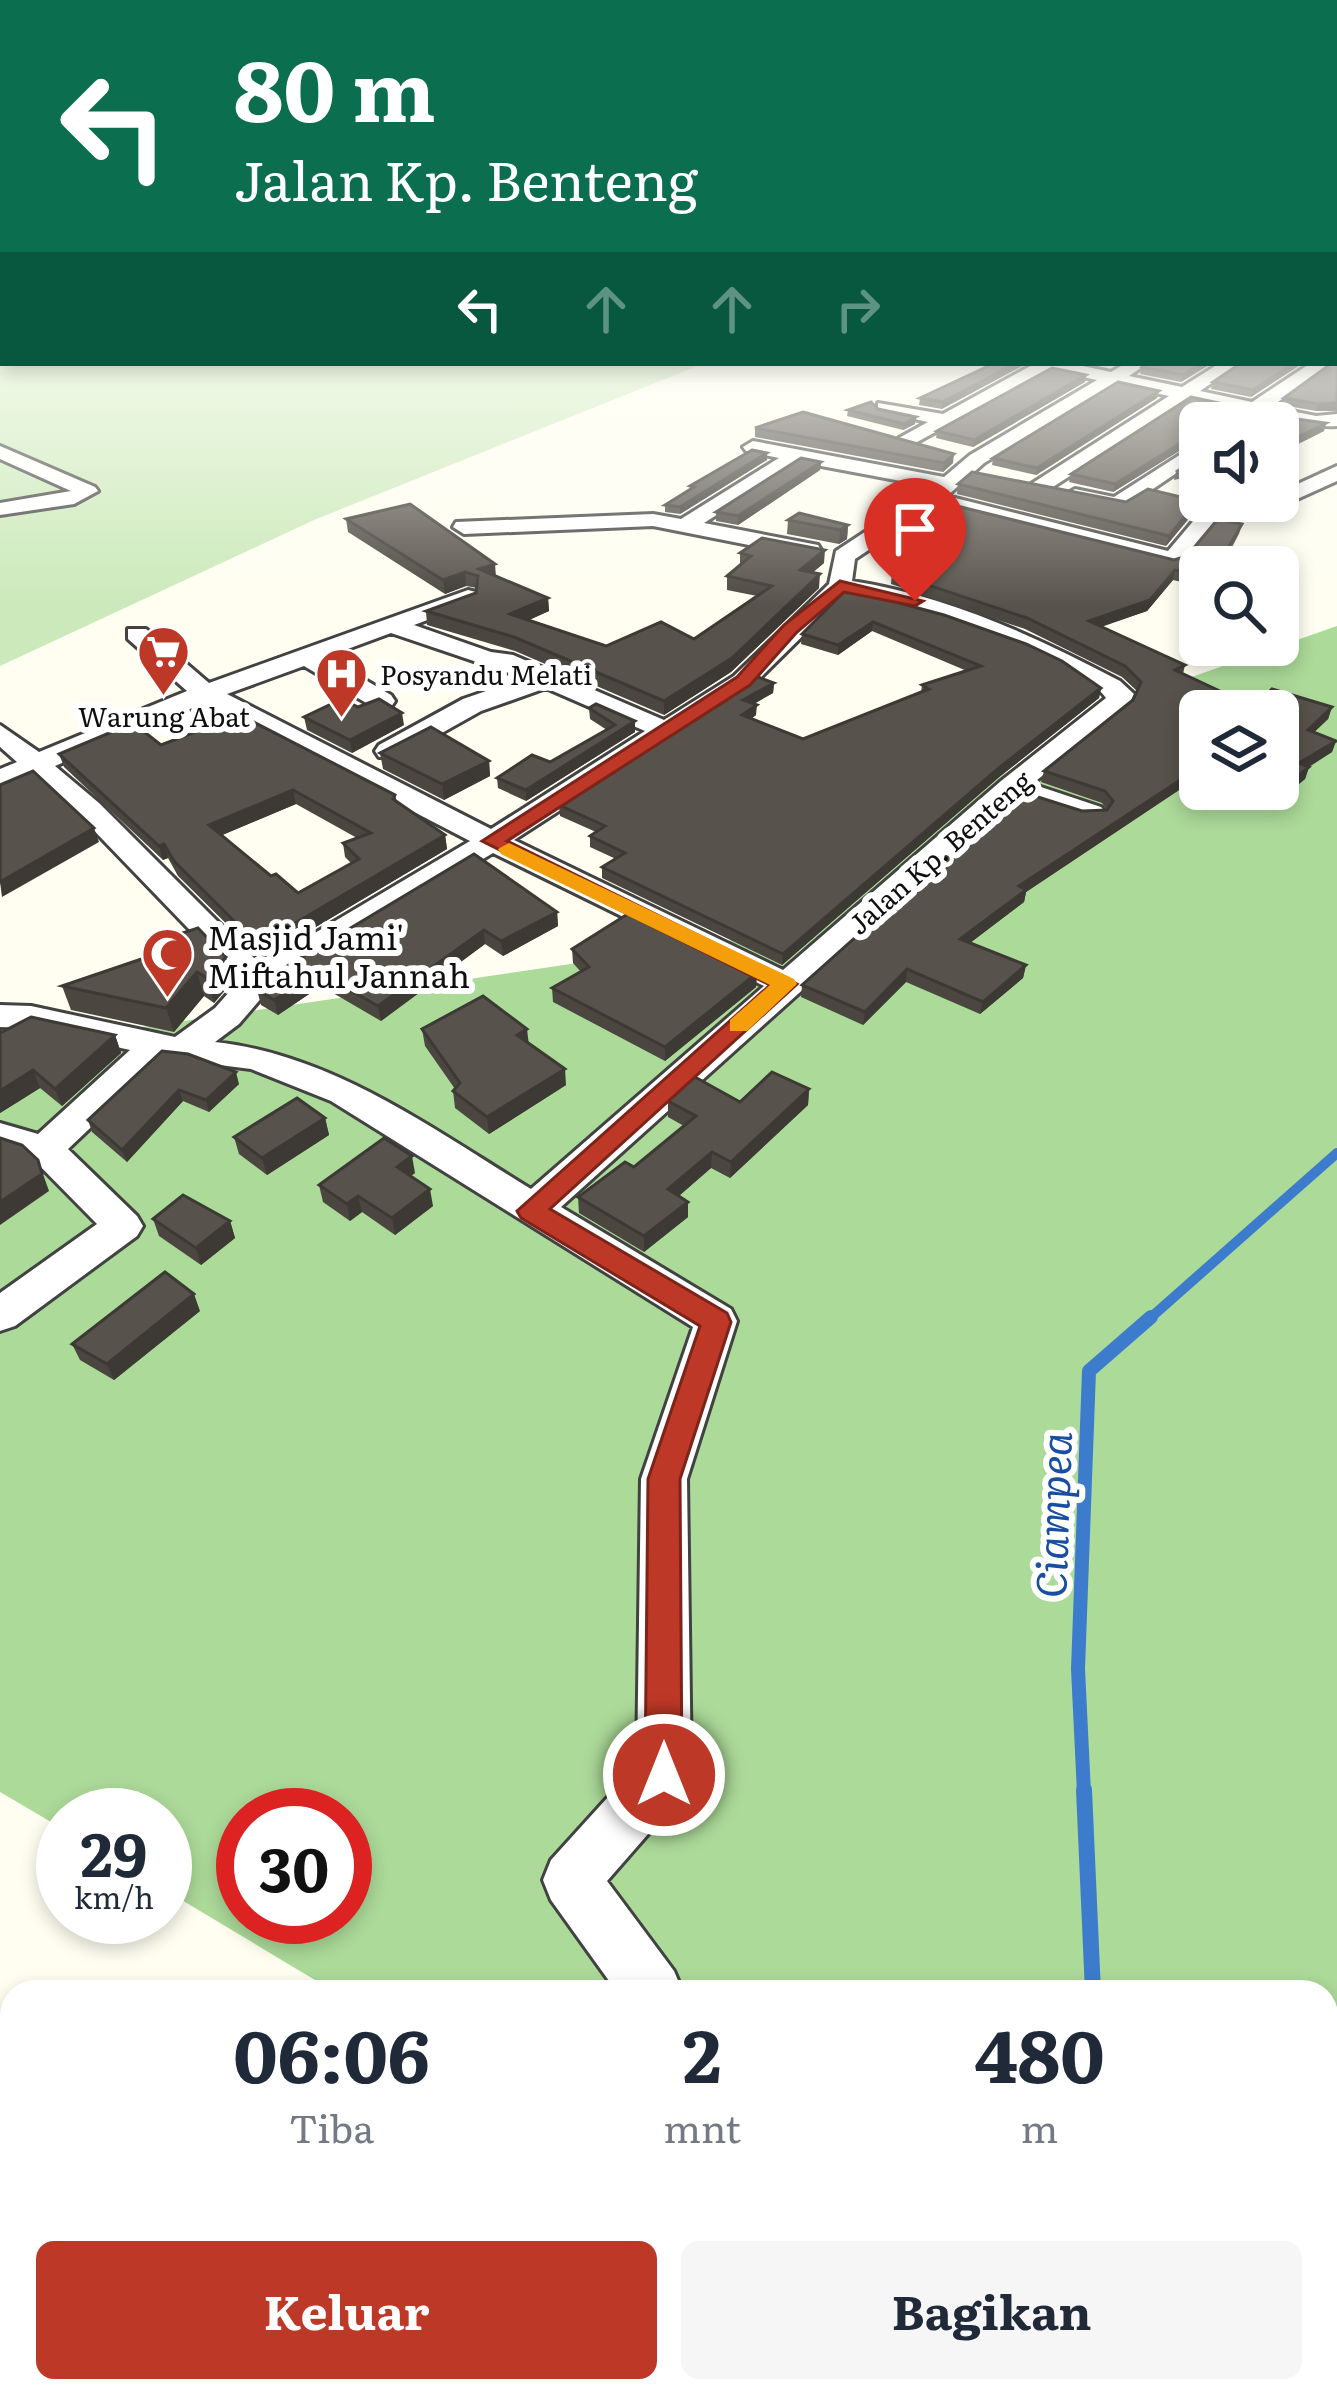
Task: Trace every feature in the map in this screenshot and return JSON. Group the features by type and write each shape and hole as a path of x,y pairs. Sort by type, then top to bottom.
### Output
{"street":[{"path":"906,442 1013,383"},
{"path":"45,1149 169,1047 227,1016 257,981 492,841 743,681 842,571 954,470 1105,383"},
{"path":"1143,383 1226,402"},
{"path":"1019,483 1106,442 1199,383"},
{"path":"1265,402 1293,383"},
{"path":"885,407 982,418"},
{"path":"1299,418 1328,424 1337,420"},
{"path":"1006,424 1179,452"},
{"path":"884,436 906,442 954,470 1173,559 1214,511 1259,508 1302,494 1337,472"},
{"path":"753,447 954,470 1118,504 1179,462"},
{"path":"0,452 88,491 74,498 0,508"},
{"path":"685,526 796,455"},
{"path":"464,527 631,520 685,526 842,571"},
{"name":"Jalan Kp. Benteng","path":"530,1211 1011,787 1118,703 1120,694 1032,644 842,571"},
{"path":"0,779 205,693 468,597"},
{"path":"391,625 488,660 498,658 665,730"},
{"path":"137,634 205,693 492,841 786,984"},
{"path":"304,655 382,700"},
{"path":"353,768 472,705 548,679"},
{"path":"0,733 89,809 257,981"},
{"path":"1011,787 1091,813"},
{"path":"0,1016 31,1017 169,1047 256,1058 344,1092 716,1322 664,1479 664,1775 572,1880 644,1980"},
{"path":"0,1136 45,1149 124,1226 0,1315"}],"green space":[{"path":"0,383 655,383 314,520 0,666"},
{"path":"1337,626 1337,1980 315,1980 255,1944 372,1944 372,1788 216,1788 216,1921 192,1906 192,1788 36,1788 36,1813 0,1792 0,1048 747,938 1112,705 1223,666 1299,666 1299,639"}],"building":[{"path":"952,383 978,383 943,402 920,398"},
{"path":"1025,383 1072,383 974,440 937,431"},
{"path":"1116,383 1159,391 1037,468 993,458"},
{"path":"1218,383 1264,383 1253,390"},
{"path":"1305,383 1337,383 1337,403 1284,398"},
{"path":"871,402 878,409 916,417 904,424 848,410"},
{"path":"1179,405 1179,444 1115,484 1071,474"},
{"path":"803,412 954,454 944,463 755,428"},
{"path":"1299,419 1326,423 1299,436"},
{"path":"752,450 767,453 680,507 665,505 694,487 690,486"},
{"path":"801,458 821,462 738,516 716,512"},
{"path":"972,472 1126,502 1148,489 1179,497 1180,522 1169,536 958,484"},
{"path":"937,501 1179,558 1179,571 1150,600 1089,621 1179,662 1183,666 1175,670 1218,690 1179,690 1179,781 1019,886 1026,890 960,939 1026,965 983,1002 907,969 865,1012 802,985 1019,791 1082,811 1107,810 1113,801 1105,791 1044,771 1133,700 1141,682 1125,666 1027,618 892,573 927,547 882,537"},
{"path":"410,504 495,564 479,569 548,598 510,614 606,646 661,622 694,639 772,586 727,576 751,556 740,553 762,538 825,550 800,570 820,574 732,658 664,701 514,637 426,611 476,593 478,576 465,572 443,580 346,519"},
{"path":"799,513 848,525 840,530 788,520"},
{"path":"1215,522 1242,524 1229,546 1195,546"},
{"path":"847,589 944,615 1026,644 1101,688 1000,767 783,954 602,867 625,853 590,836 605,826 559,805 758,677 774,683 743,700 757,705 742,715 803,739 929,689 922,685 981,666 873,622 838,645 802,634"},
{"path":"1299,697 1332,707 1308,730 1336,741 1299,763"},
{"path":"342,699 358,707 379,699 402,713 350,740 304,717"},
{"path":"596,704 635,721 526,790 497,778 532,755 550,762 615,725 589,708"},
{"path":"240,715 395,795 393,799 445,835 258,945 174,861 164,844 159,846 59,754 133,723 161,745","holes":["293,790 371,833 343,843 359,859 298,893 209,825"]},
{"path":"431,727 489,761 442,784 380,753"},
{"path":"33,771 94,828 0,882 0,785"},
{"path":"474,854 557,912 501,941 484,930 378,1006 318,972 274,1000 257,990 269,977"},
{"path":"631,912 757,973 665,1047 552,988 589,967 572,949"},
{"path":"198,928 226,957 207,978 197,972 166,1008 62,986 171,949 164,939"},
{"path":"483,996 527,1029 517,1035 565,1069 487,1117 453,1091 460,1083 422,1029"},
{"path":"31,1017 115,1035 55,1089 33,1070 0,1091 0,1031"},
{"path":"162,1051 188,1054 236,1072 206,1100 179,1090 122,1150 88,1120"},
{"path":"772,1072 809,1089 731,1162 712,1152 668,1189 688,1202 644,1236 578,1197 625,1162 634,1167 696,1116 668,1101 695,1077 740,1102"},
{"path":"297,1098 325,1118 262,1158 234,1137"},
{"path":"0,1138 22,1145 38,1160 42,1174 0,1202"},
{"path":"384,1138 412,1156 397,1167 430,1189 392,1218 358,1196 347,1204 319,1185"},
{"path":"183,1195 230,1221 196,1248 153,1219"},
{"path":"165,1272 194,1294 107,1364 72,1344"}],"waterway":[{"name":"Ciampea","path":"1148,1320 1337,1153"},
{"name":"Ciampea","path":"1084,1793 1078,1669 1089,1371 1151,1317"},
{"name":"Ciampea","path":"1084,1790 1092,1980"}],"slow traffic":[{"path":"509,849 786,984 738,1026"}],"place":[{"name":"Warung Abat","path":"164,698"},
{"name":"Posyandu Melati","path":"341,719"},
{"name":"Masjid Jami' Miftahul Jannah","path":"168,1000"}],"route":[{"path":"664,1775 664,1479 716,1322 530,1211 786,984 492,841 743,681 777,649 790,628 840,586 915,601"}]}
